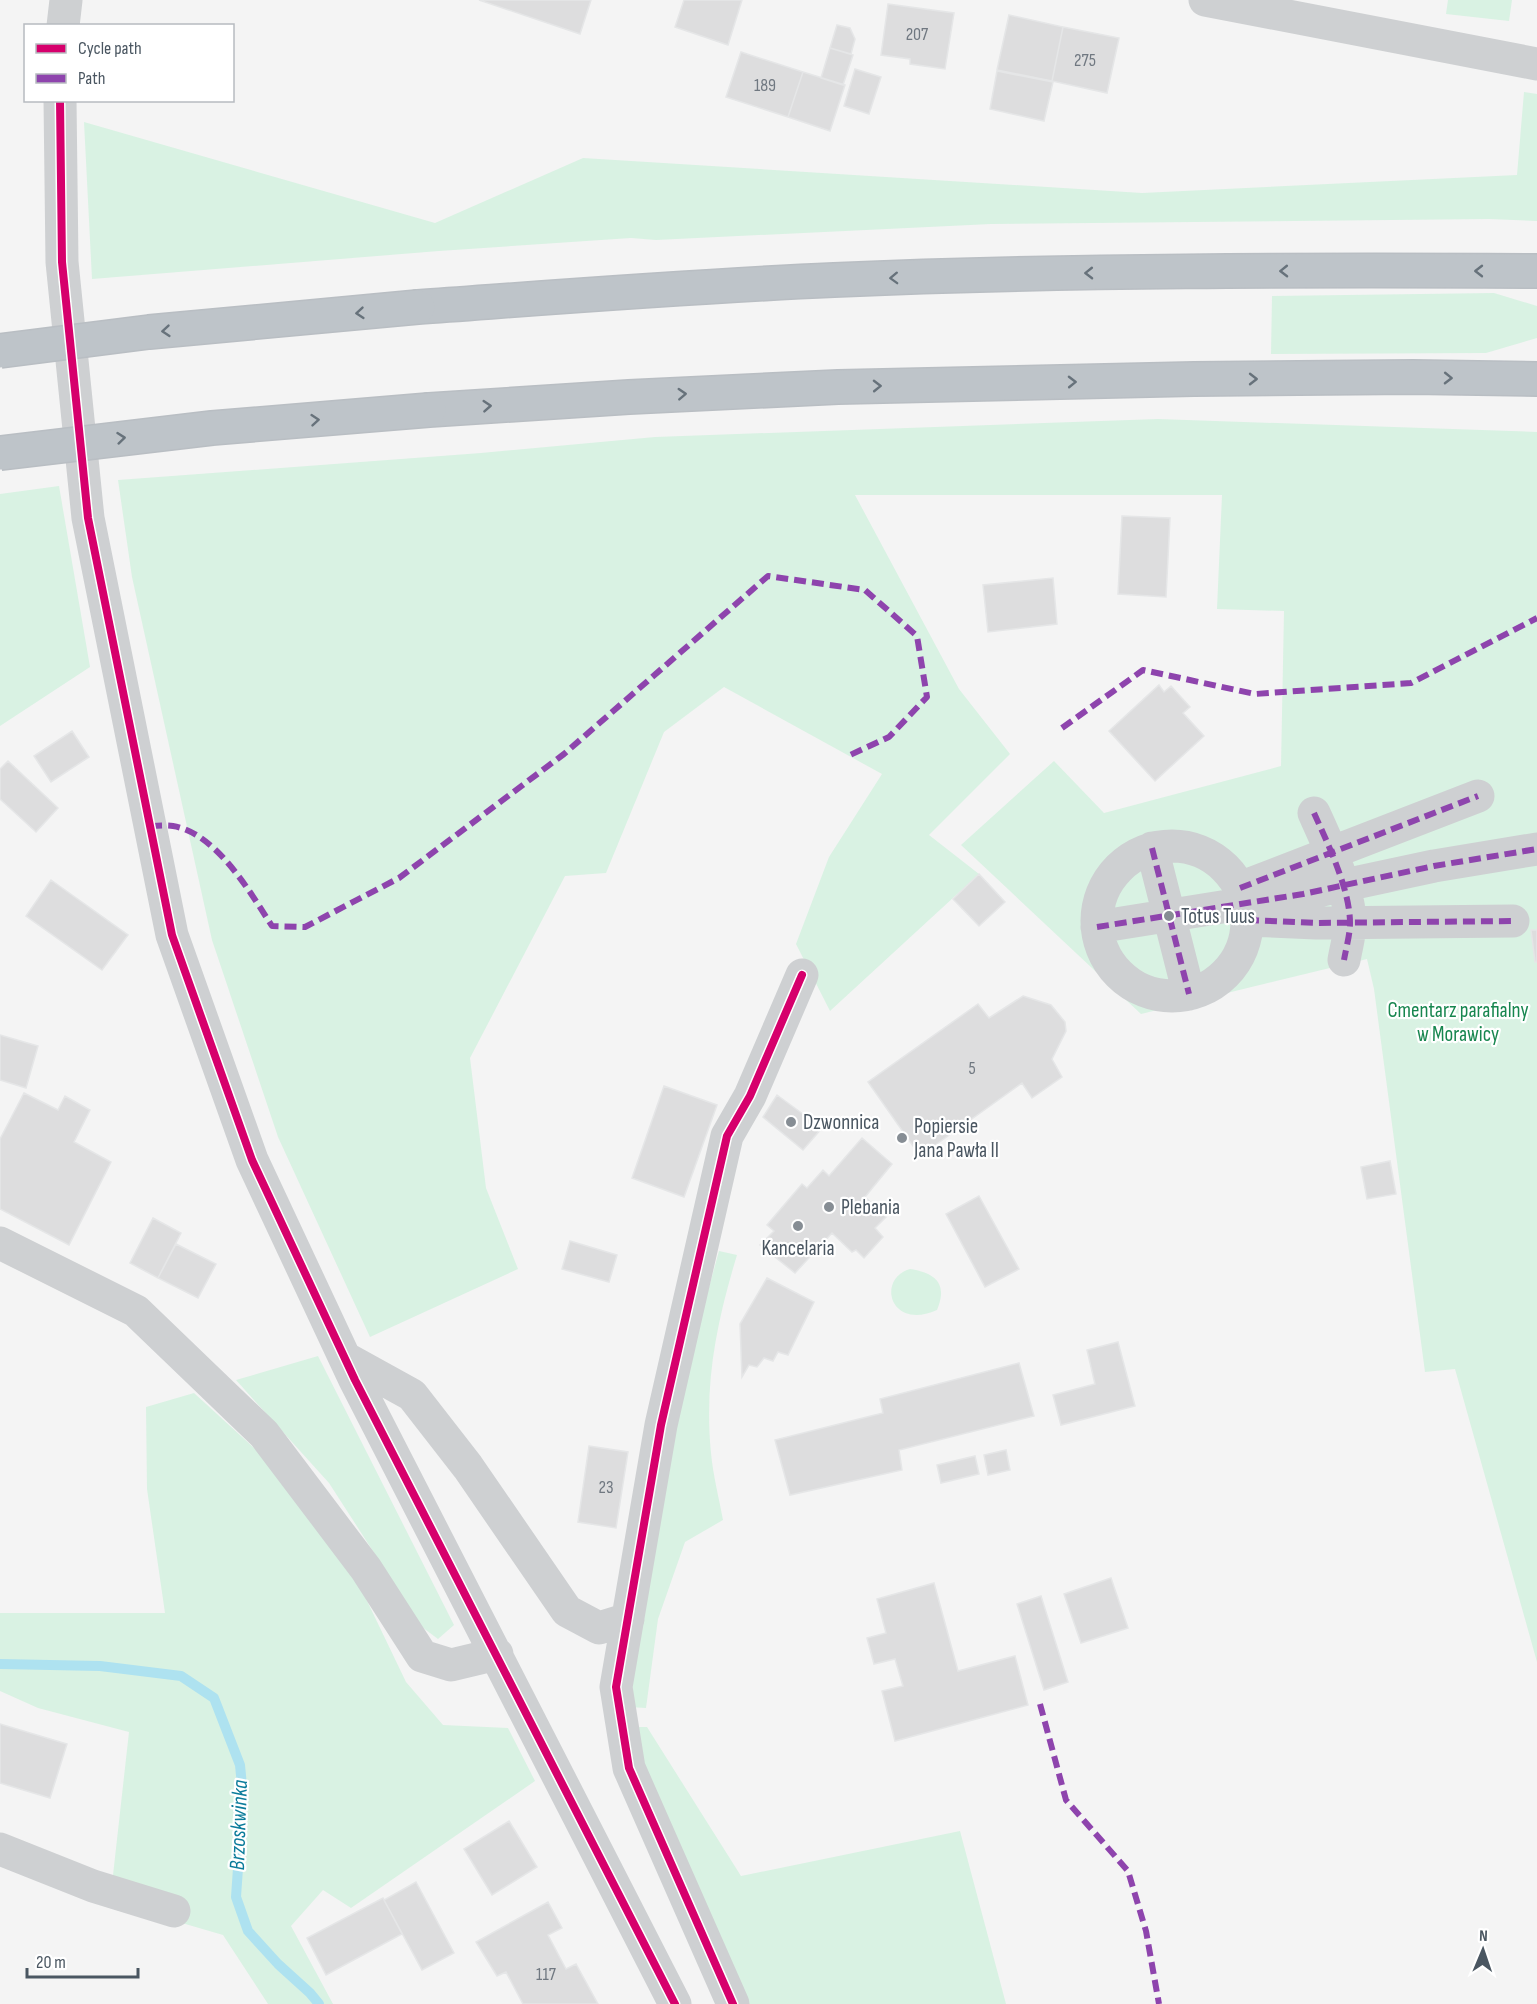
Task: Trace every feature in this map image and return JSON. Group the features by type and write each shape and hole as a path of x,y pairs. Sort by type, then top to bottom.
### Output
{"highway":[{"path":"0,351 149,332 418,308 622,292 845,280 1062,273 1304,270 1537,271"},
{"path":"0,453 212,428 429,410 628,397 838,387 1206,379 1413,377 1537,379"}],"street":[{"path":"63,24 66,0"},
{"path":"1204,0 1537,64"},
{"path":"60,102 62,262 88,518 172,935 252,1160 345,1358 675,2004"},
{"path":"1244,904 1332,852 1478,796"},
{"path":"1314,813 1332,852 1350,923 1344,960"},
{"path":"1178,845 1204,852 1225,866 1244,904 1247,935 1239,957 1224,976 1204,989 1180,996 1156,994 1134,986 1115,971 1102,950 1097,927 1099,901 1110,877 1128,859 1152,848 1178,845"},
{"path":"1152,848 1188,994"},
{"path":"1097,927 1244,904 1434,866 1537,849"},
{"path":"1244,904 1350,923 1514,921"},
{"path":"732,2004 629,1768 616,1687 661,1425 727,1136 750,1096 802,975"},
{"path":"0,1244 136,1311 264,1434 366,1569 422,1656 451,1665 497,1654"},
{"path":"345,1358 412,1395 468,1467 567,1611 599,1628 628,1619"},
{"path":"0,1849 93,1886 174,1911"}],"green space":[{"path":"1448,0 1512,0 1509,21 1446,14"},
{"path":"1524,92 1537,94 1537,221 1489,219 991,224 656,240 631,238 92,279 84,122 435,223 583,158 1142,193 1517,175"},
{"path":"1494,293 1537,306 1537,338 1486,353 1271,354 1272,296"},
{"name":"Cmentarz parafialny w Morawicy","path":"1158,419 1537,432 1537,1662 1455,1369 1425,1372 1374,989 1367,959 1141,1014 961,845 1054,761 1104,813 1281,766 1284,611 1217,609 1222,495 855,495 959,689 1010,754 929,835 979,874 830,1011 796,944 829,857 882,774 724,687 664,732 606,873 565,876 470,1058 486,1188 518,1269 370,1337 278,1137 212,940 132,577 118,480 481,453 655,437"},
{"path":"59,486 90,667 0,726 0,494"},
{"path":"719,1251 737,1255 718,1328 709,1401 712,1461 723,1520 685,1542 658,1619 646,1708 628,1707 682,1385"},
{"path":"910,1269 927,1273 937,1281 941,1293 937,1310 921,1315 908,1314 899,1309 893,1301 891,1292 893,1283 899,1274"},
{"path":"318,1356 454,1625 438,1639 422,1627 329,1483 236,1380"},
{"path":"194,1393 264,1457 357,1580 406,1682 443,1725 508,1728 535,1781 351,1908 323,1890 291,1926 333,2004 268,2004 223,1935 110,1902 129,1732 38,1708 0,1691 0,1613 165,1613 147,1489 146,1407"},
{"path":"636,1727 647,1727 741,1876 960,1831 1006,2004 742,2004 643,1775"}],"building":[{"path":"479,0 591,0 580,34"},
{"path":"684,0 742,0 728,45 675,27"},
{"path":"888,4 954,13 945,69 910,64 910,59 881,55"},
{"path":"1009,15 1063,27 1052,81 997,70"},
{"path":"837,25 850,28 855,39 851,54 830,48"},
{"path":"1063,27 1119,38 1107,93 1052,81"},
{"path":"830,48 853,55 843,85 821,78"},
{"path":"741,52 803,72 788,117 726,97"},
{"path":"855,69 881,77 869,114 844,106"},
{"path":"997,71 1053,82 1044,121 990,109"},
{"path":"803,72 845,85 830,131 788,117"},
{"path":"1122,516 1170,518 1166,597 1118,594"},
{"path":"1053,578 1057,624 988,632 983,585"},
{"path":"1159,685 1164,692 1171,686 1190,707 1183,713 1204,736 1155,781 1109,731"},
{"path":"72,731 89,757 51,782 34,756"},
{"path":"8,761 58,808 36,832 0,799 0,769"},
{"path":"979,874 1005,902 979,926 953,899"},
{"path":"51,880 128,935 102,970 26,916"},
{"path":"1531,930 1537,930 1537,962 1535,962"},
{"path":"1023,996 1051,1005 1065,1022 1066,1031 1052,1059 1062,1077 1032,1098 1022,1083 920,1156 868,1082 978,1004 989,1018"},
{"path":"0,1035 38,1046 26,1088 0,1080"},
{"path":"664,1086 717,1105 684,1197 632,1178"},
{"path":"24,1093 58,1110 65,1096 90,1110 74,1142 111,1162 69,1245 0,1209 0,1139"},
{"name":"Dzwonnica","path":"777,1095 822,1128 803,1150 763,1117"},
{"name":"Plebania","path":"862,1138 892,1164 865,1197 886,1217 875,1228 883,1237 864,1258 856,1250 852,1252 832,1233 795,1273 760,1245 774,1231 767,1225 802,1184 807,1188 823,1170 829,1176"},
{"path":"1390,1161 1396,1194 1367,1199 1361,1167"},
{"path":"979,1196 1019,1269 985,1287 946,1214"},
{"path":"153,1218 181,1233 158,1278 130,1263"},
{"path":"570,1241 617,1255 609,1282 562,1269"},
{"path":"176,1244 216,1264 198,1298 158,1278"},
{"path":"767,1278 814,1302 788,1355 778,1352 773,1361 764,1358 757,1367 749,1365 742,1377 740,1324"},
{"path":"1118,1342 1135,1406 1061,1425 1053,1395 1095,1384 1087,1350"},
{"path":"1019,1363 1034,1416 899,1450 902,1470 790,1495 775,1440 883,1413 880,1399"},
{"path":"589,1446 628,1452 616,1528 578,1522"},
{"path":"1006,1450 1010,1470 988,1475 984,1455"},
{"path":"975,1456 979,1474 941,1483 937,1465"},
{"path":"1111,1578 1128,1628 1081,1643 1064,1594"},
{"path":"934,1583 958,1671 1015,1656 1028,1705 895,1741 882,1691 903,1686 895,1659 874,1664 867,1638 886,1633 877,1599"},
{"path":"1041,1596 1068,1682 1044,1690 1017,1604"},
{"path":"0,1724 67,1744 50,1798 0,1783"},
{"path":"509,1821 537,1867 492,1895 464,1849"},
{"path":"416,1882 454,1953 422,1970 384,1900"},
{"path":"383,1898 402,1934 326,1975 307,1938"},
{"path":"548,1902 562,1928 548,1935 566,1969 576,1964 598,2004 523,2004 506,1972 497,1976 476,1942"}],"waterway":[{"name":"Brzoskwinka","path":"0,1664 100,1666 181,1676 214,1698 240,1765 243,1796 236,1897 248,1931 319,2004"}],"marked path":[{"path":"150,826 173,826 189,831 204,840 242,881 272,926 305,927 399,878 564,754 768,576 865,590 917,636 927,697 889,737 848,756"},
{"path":"1062,728 1143,670 1255,694 1411,683 1537,618"},
{"path":"1240,888 1478,796"},
{"path":"1314,813 1337,867 1349,910 1349,937 1344,960"},
{"path":"1152,848 1189,994"},
{"path":"1097,927 1303,894 1434,866 1537,849"},
{"path":"1247,920 1316,923 1513,921"},
{"path":"1040,1704 1066,1800 1128,1871 1146,1931 1159,2004"}],"cycle path":[{"path":"60,102 62,262 88,518 172,935 252,1160 355,1380 675,2004"},
{"path":"733,2004 629,1768 616,1687 661,1425 727,1136 750,1096 802,975"}],"place":[{"name":"Totus Tuus","path":"1169,916"},
{"name":"Dzwonnica","path":"791,1122"},
{"name":"Popiersie Jana Pawła II","path":"902,1138"},
{"name":"Plebania","path":"829,1207"},
{"name":"Kancelaria","path":"798,1226"}]}
